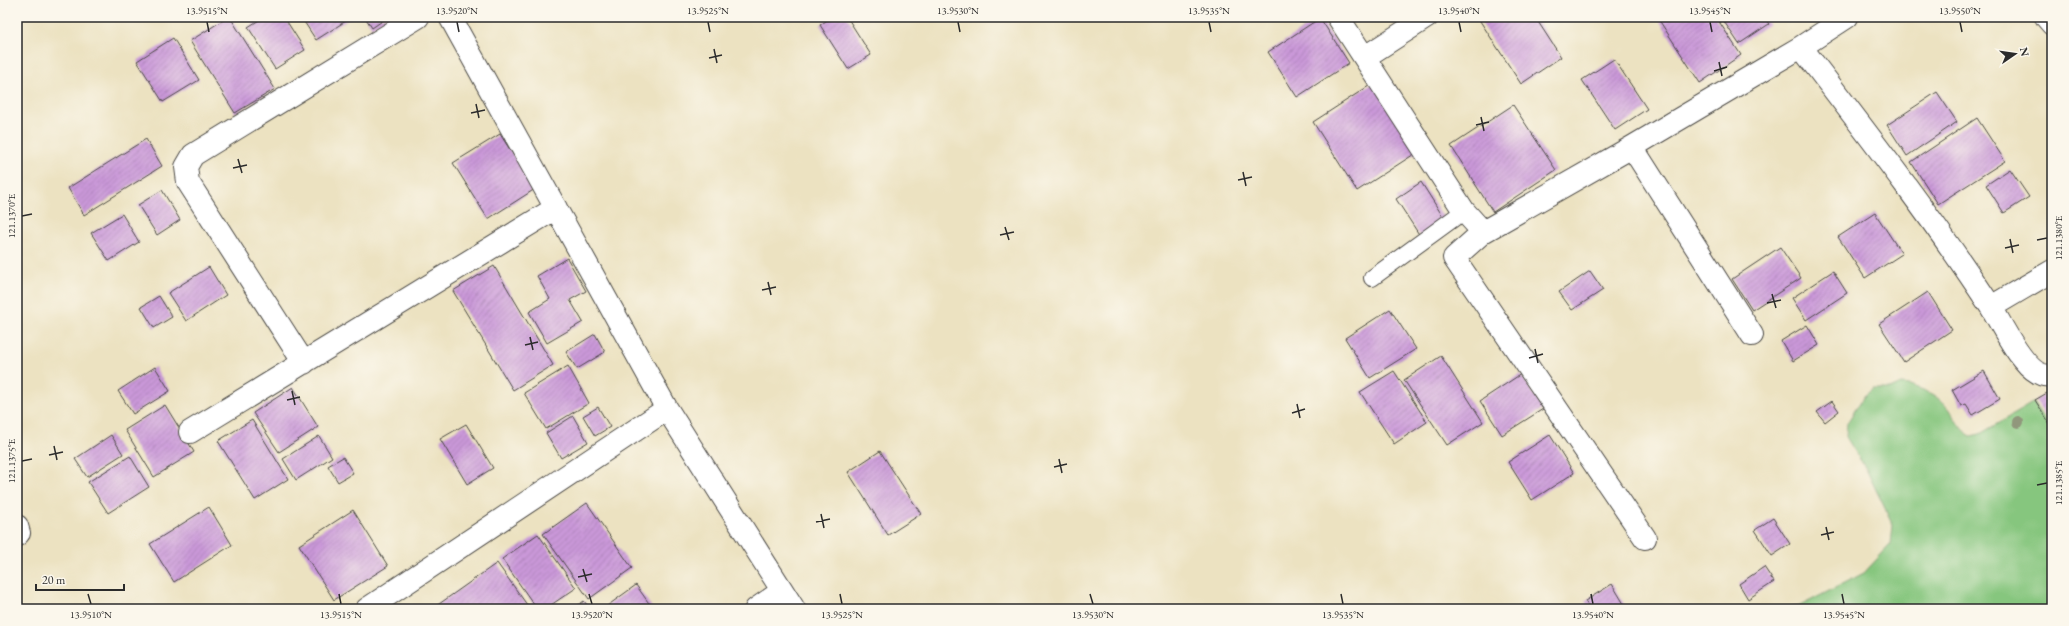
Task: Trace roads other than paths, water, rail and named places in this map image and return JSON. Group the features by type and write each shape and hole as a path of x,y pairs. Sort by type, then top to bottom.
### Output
{"street":[{"path":"304,363 188,182 186,167 193,155 418,17"},
{"path":"450,17 667,409 788,600 756,609"},
{"path":"1338,17 1464,211 1483,232"},
{"path":"1365,57 1427,17"},
{"path":"1645,538 1454,258 1483,232 1632,148 1801,47 1847,17"},
{"path":"2046,17 2052,24"},
{"path":"1801,47 1904,183 1991,307 2028,364 2038,374 2043,376 2052,375"},
{"path":"1632,148 1752,335"},
{"path":"190,432 556,208"},
{"path":"1991,307 2052,271"},
{"path":"367,609 667,409"},
{"path":"17,526 19,533 17,535"}],"lane":[{"path":"1372,278 1464,211"}]}
